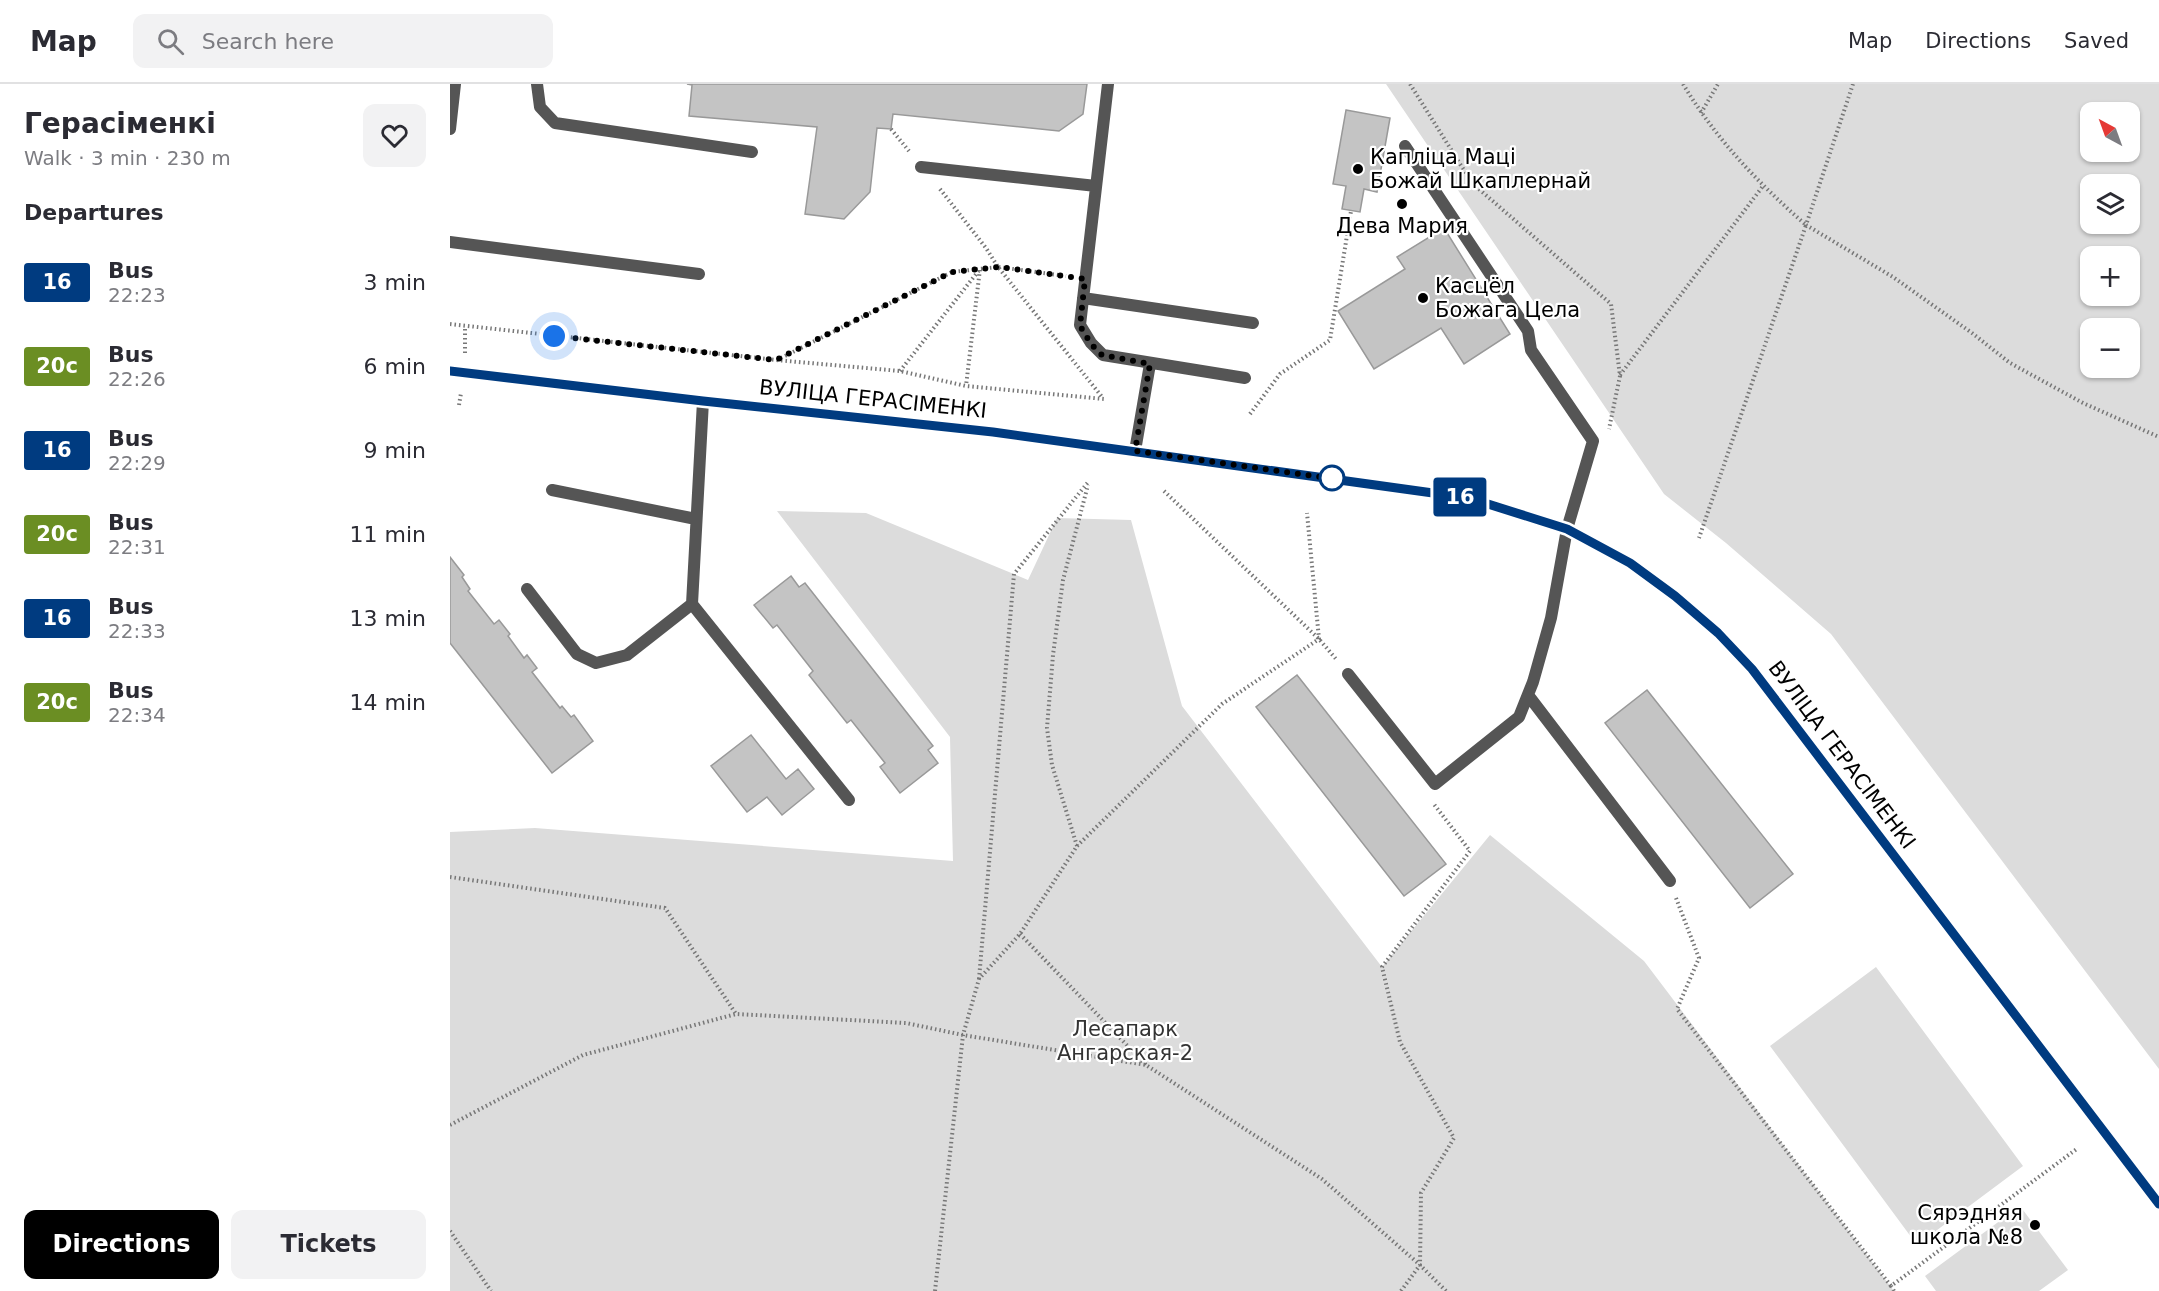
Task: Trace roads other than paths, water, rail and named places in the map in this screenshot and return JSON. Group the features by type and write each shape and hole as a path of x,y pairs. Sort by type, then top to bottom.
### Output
{"street":[{"name":"ВУЛІЦА ГЕРАСІМЕНКІ","path":"450,371 993,432 1469,498 1567,529 1630,563 1675,596 1718,633 1752,669 2159,1204"}],"lane":[{"path":"450,129 455,84"},
{"path":"537,84 540,107 555,123 752,152"},
{"path":"1108,84 1080,326 1091,344 1102,355 1245,378"},
{"path":"1348,674 1435,784 1519,717 1551,618 1562,567 1567,529 1593,441 1531,350 1528,331 1405,146"},
{"path":"921,166 1096,186"},
{"path":"450,242 699,274"},
{"path":"1083,297 1253,323"},
{"path":"1135,451 1150,364"},
{"path":"703,401 692,603 849,800"},
{"path":"552,490 696,519"},
{"path":"527,589 577,654 596,663 627,655 692,603"},
{"path":"1528,695 1670,881"}],"place":[{"name":"Капліца Маці Божай Шкаплернай","path":"1358,169"},
{"name":"Дева Мария","path":"1402,204"},
{"name":"Касцёл Божага Цела","path":"1423,298"},
{"name":"Сярэдняя школа №8","path":"2035,1225"}],"park label":[{"name":"Лесапарк Ангарская-2","path":"1125,1041"}]}
